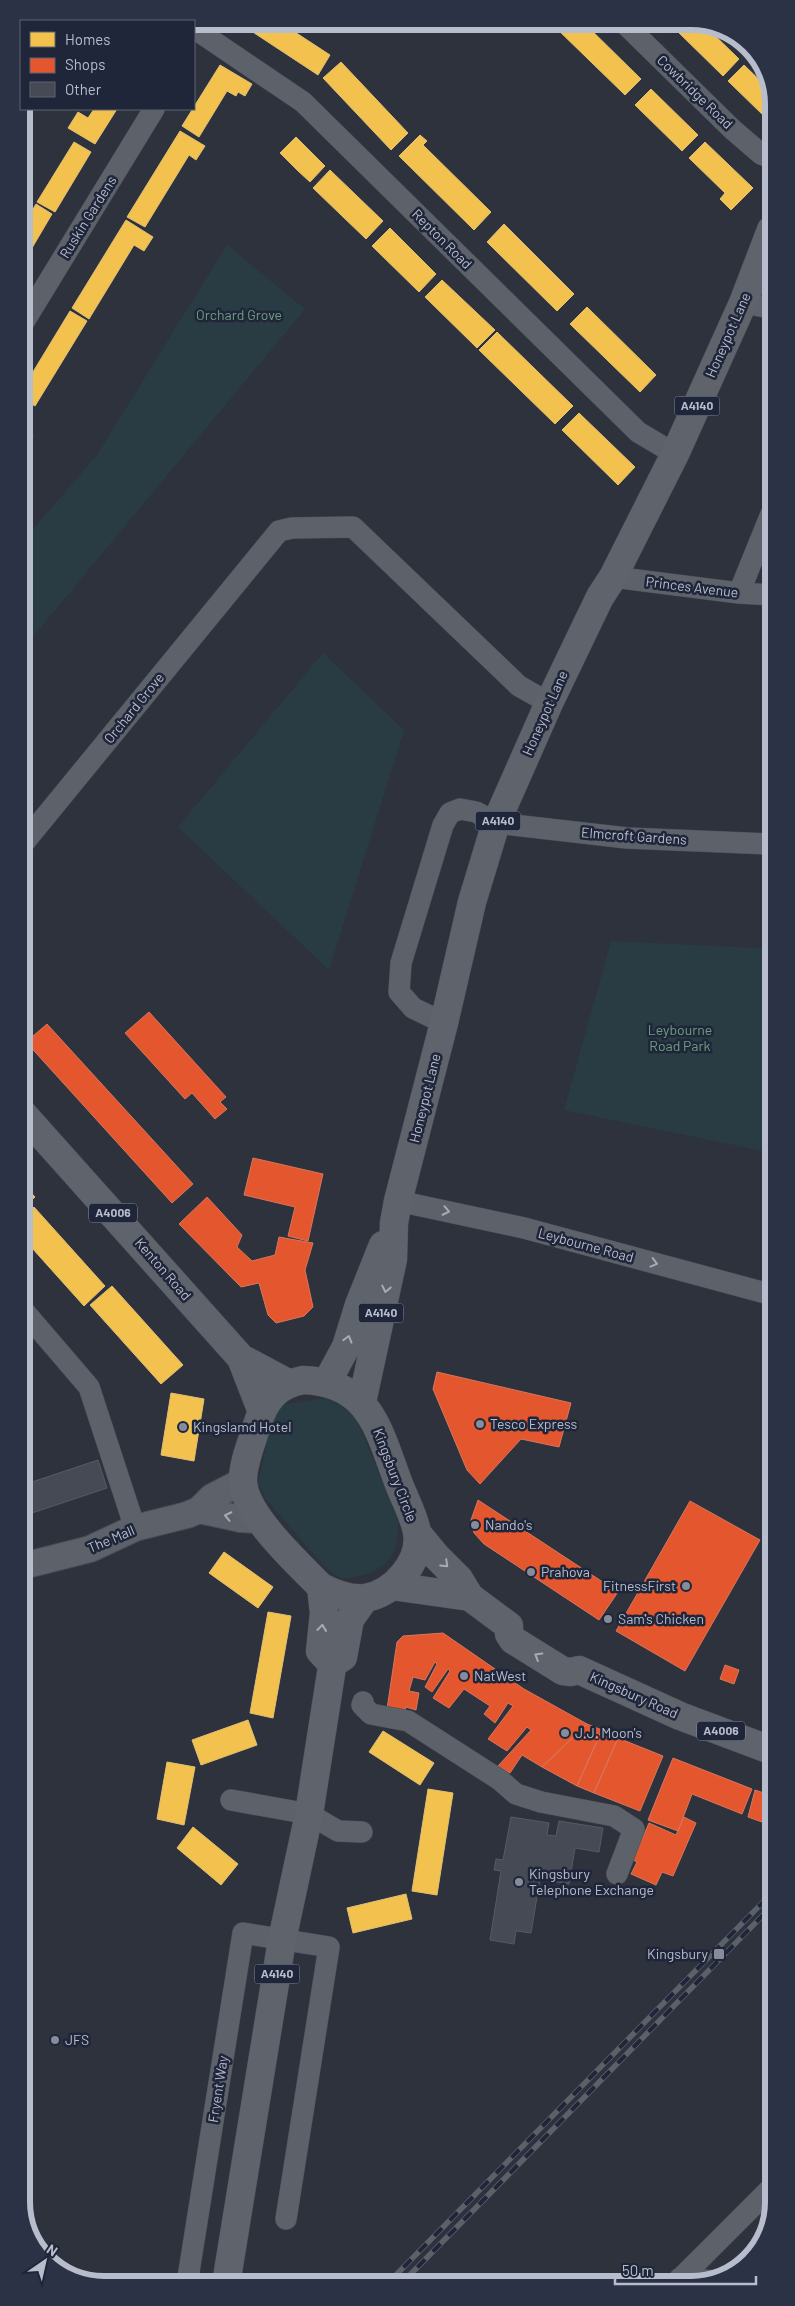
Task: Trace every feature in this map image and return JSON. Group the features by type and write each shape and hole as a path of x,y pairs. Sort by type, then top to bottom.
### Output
{"main road":[{"name":"Honeypot Lane","path":"327,1382 346,1347 378,1255 396,1212 444,1023 472,902 496,823 549,703 600,597 675,454 743,303 765,246"},
{"name":"Kenton Road","path":"30,1122 242,1358 288,1383"},
{"name":"Honeypot Lane","path":"362,1402 393,1259 396,1212"},
{"name":"Kenton Road","path":"242,1358 262,1412"},
{"name":"Kingsbury Circle","path":"288,1383 303,1380 327,1382 346,1390 362,1402 370,1412 379,1430 417,1533 413,1560 405,1573 392,1586 365,1598"},
{"path":"288,1383 268,1400 262,1412 247,1459 243,1481 258,1520 321,1586 334,1594 365,1598"},
{"name":"Kingsbury Road","path":"417,1533 436,1556 460,1579 470,1597 509,1626 509,1634 512,1640 563,1671 579,1670 680,1716 765,1748"},
{"path":"321,1586 324,1613 320,1651 332,1664"},
{"name":"Kingsbury Road","path":"392,1586 470,1597"},
{"name":"A4140","path":"227,2276 282,1940 309,1814 332,1664 343,1657 350,1619 365,1598"}],"street":[{"name":"Cowbridge Road","path":"631,30 732,129 760,154 765,156"},
{"name":"Repton Road","path":"201,33 303,102 638,432 675,454"},
{"name":"Ruskin Gardens","path":"30,312 153,110"},
{"path":"743,303 765,307"},
{"name":"Orchard Grove","path":"30,835 279,531 292,528 353,527 519,686 549,703"},
{"path":"739,593 765,531"},
{"name":"Princes Avenue","path":"612,577 765,595"},
{"path":"444,1023 413,1008 399,992 400,963 443,825 450,814 460,809 476,812 496,823"},
{"name":"Elmcroft Gardens","path":"496,823 627,838 765,844"},
{"name":"Leybourne Road","path":"396,1212 524,1228 765,1293"},
{"path":"30,1318 89,1387 135,1528"},
{"name":"The Mall","path":"30,1564 90,1549 135,1528 187,1515 199,1510 212,1498 243,1481"},
{"path":"199,1510 241,1519 258,1520"},
{"path":"363,1702 362,1705 371,1714 408,1721 500,1780 516,1794 541,1802 614,1816 634,1829 617,1874"},
{"path":"231,1800 309,1814 338,1830 362,1832"},
{"name":"Fryent Way","path":"188,2276 243,1933 282,1940"},
{"path":"282,1940 329,1947 286,2219"},
{"path":"682,2276 765,2194"}],"green space":[{"name":"Orchard Grove","path":"227,245 305,309 30,640 30,533 97,455"},
{"path":"323,653 404,730 329,970 178,827"},
{"name":"Leybourne Road Park","path":"611,941 765,949 765,1152 564,1110"},
{"path":"325,1398 341,1406 356,1418 398,1521 398,1535 395,1547 385,1564 367,1574 341,1579 325,1567 265,1498 258,1483 273,1415 282,1405"}],"building: Homes":[{"path":"250,30 292,30 330,55 318,75"},
{"path":"558,30 591,30 641,79 625,95"},
{"path":"676,30 696,30 713,33 739,59 723,76"},
{"path":"341,62 408,133 391,150 323,78"},
{"path":"220,65 252,84 245,96 238,92 236,96 227,91 199,137 182,126 192,110 195,110 195,105"},
{"path":"744,65 761,82 765,117 728,81"},
{"path":"651,89 698,135 682,151 635,105"},
{"path":"93,110 116,110 95,144 68,128 78,112 88,118"},
{"path":"180,131 205,146 196,160 189,155 145,227 127,217"},
{"path":"420,135 427,141 423,145 491,212 474,230 399,156"},
{"path":"296,137 313,154 297,170 280,153"},
{"path":"74,142 91,152 55,212 37,202"},
{"path":"705,142 753,188 731,210 720,199 725,193 689,158"},
{"path":"313,154 325,166 310,182 297,170"},
{"path":"330,170 383,221 366,239 313,188"},
{"path":"36,204 52,214 30,251 30,214"},
{"path":"126,220 153,237 144,251 134,245 89,319 72,308"},
{"path":"504,224 574,294 557,311 487,242"},
{"path":"390,228 436,274 419,292 372,246"},
{"path":"442,280 495,330 477,348 425,297"},
{"path":"587,307 656,375 640,392 570,324"},
{"path":"70,311 87,321 35,406 30,403 30,377"},
{"path":"497,332 573,406 555,424 479,350"},
{"path":"579,413 635,467 618,485 562,430"},
{"path":"30,1192 35,1197 30,1202"},
{"path":"34,1207 105,1286 84,1306 30,1246 30,1211"},
{"path":"112,1286 183,1365 161,1384 90,1305"},
{"name":"Kingslamd Hotel","path":"171,1393 204,1399 194,1461 161,1455"},
{"path":"224,1552 273,1587 258,1608 209,1573"},
{"path":"268,1612 291,1616 273,1718 250,1713"},
{"path":"248,1720 257,1745 201,1765 192,1740"},
{"path":"383,1731 434,1763 420,1785 369,1752"},
{"path":"167,1762 195,1767 184,1825 157,1819"},
{"path":"428,1789 453,1793 437,1895 412,1891"},
{"path":"193,1827 238,1864 221,1885 177,1848"},
{"path":"406,1894 412,1919 353,1933 347,1908"}],"building: Shops":[{"path":"149,1012 226,1097 220,1102 227,1109 215,1119 192,1093 185,1099 125,1033"},
{"path":"47,1024 193,1184 172,1203 30,1046 30,1039"},
{"path":"253,1158 323,1174 308,1241 288,1236 295,1207 244,1195"},
{"path":"207,1197 242,1235 237,1247 252,1261 275,1255 279,1237 313,1243 305,1270 313,1307 304,1316 276,1323 268,1315 259,1283 241,1287 179,1224"},
{"path":"437,1372 571,1403 559,1447 521,1439 480,1484 467,1470 433,1389"},
{"path":"478,1500 618,1592 599,1620 484,1544 474,1533 471,1520"},
{"path":"690,1501 760,1540 685,1671 616,1631"},
{"path":"443,1633 524,1689 587,1724 542,1767 522,1755 510,1773 498,1766 531,1730 527,1727 507,1751 488,1739 513,1706 508,1703 495,1723 484,1714 490,1706 464,1689 449,1708 433,1698 450,1671 448,1669 432,1692 425,1687 437,1664 435,1662 425,1680 413,1677 409,1691 419,1693 416,1710 406,1707 405,1711 387,1709 397,1642 403,1636"},
{"path":"725,1665 739,1670 734,1684 720,1679"},
{"path":"587,1724 602,1730 577,1786 542,1767"},
{"path":"602,1730 618,1738 594,1793 577,1786"},
{"path":"618,1738 663,1756 640,1811 594,1793"},
{"path":"673,1758 752,1789 742,1814 692,1794 678,1831 648,1820"},
{"path":"755,1790 765,1793 765,1823 748,1817"},
{"path":"684,1817 696,1823 673,1876 662,1872 656,1885 631,1874 637,1862 633,1860 649,1823 676,1835"}],"building: Other":[{"path":"98,1460 107,1488 30,1514 30,1483"},
{"name":"Kingsbury Telephone Exchange","path":"511,1817 549,1823 547,1835 556,1836 559,1821 603,1828 599,1852 575,1848 569,1884 540,1879 531,1933 516,1931 514,1944 490,1940 501,1871 494,1870 496,1859 503,1860"}],"railway":[{"path":"395,2276 765,1900"},
{"path":"409,2276 765,1913"}],"place":[{"name":"Tesco Express","path":"480,1424"},
{"name":"Kingslamd Hotel","path":"183,1427"},
{"name":"Nando's","path":"475,1525"},
{"name":"Prahova","path":"531,1572"},
{"name":"FitnessFirst","path":"686,1586"},
{"name":"Sam's Chicken","path":"608,1619"},
{"name":"NatWest","path":"464,1676"},
{"name":"J.J. Moon's","path":"565,1733"},
{"name":"Kingsbury Telephone Exchange","path":"519,1882"},
{"name":"Kingsbury","path":"719,1954"},
{"name":"JFS","path":"55,2040"}]}
